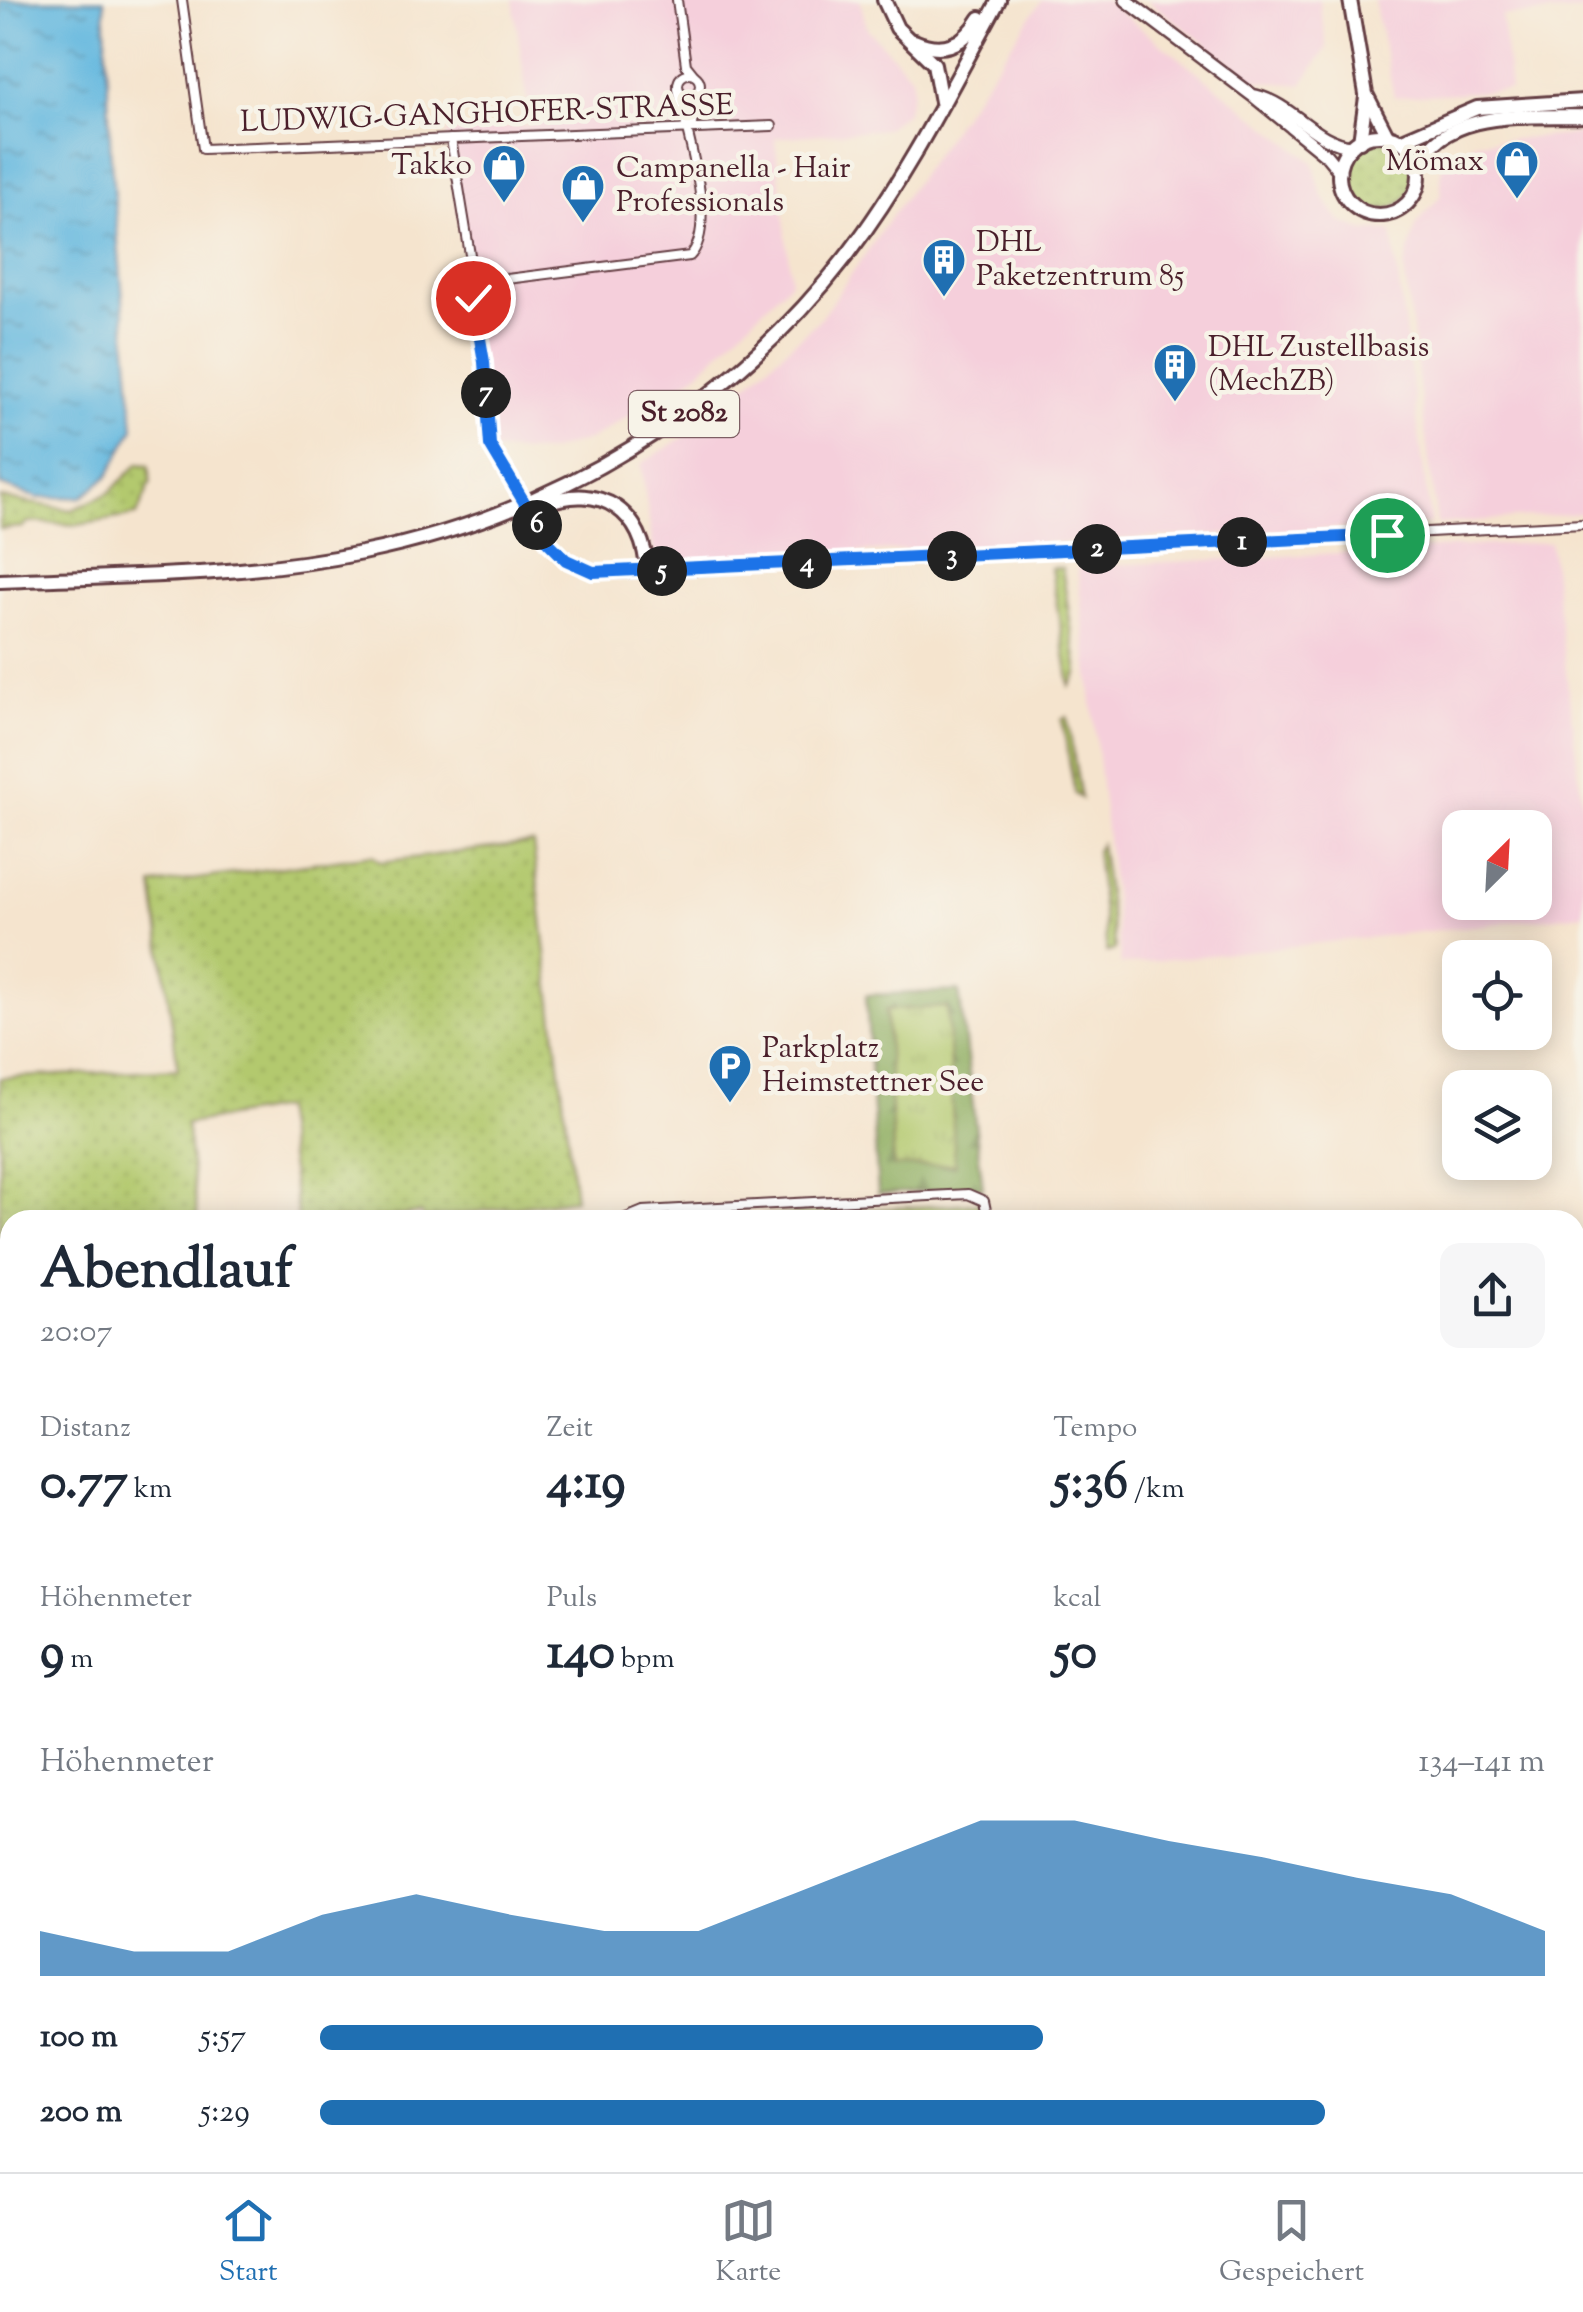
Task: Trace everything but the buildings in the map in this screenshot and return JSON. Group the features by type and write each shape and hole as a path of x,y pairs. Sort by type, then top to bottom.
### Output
{"main road":[{"path":"884,0 907,38 934,64 942,104"},
{"path":"907,38 933,47 954,44 973,30 996,0"},
{"name":"St 2082","path":"0,582 215,570 327,559 408,543 480,520 604,465 688,411 798,313 848,253 942,104 996,0"},
{"path":"1350,0 1366,94 1356,144 1340,172 1349,201 1358,209 1381,215 1395,212 1410,200 1418,184 1418,166 1439,139 1471,123 1583,116"},
{"path":"1366,94 1394,139 1418,166"},
{"path":"1356,144 1394,139 1478,108 1583,101"},
{"path":"480,520 501,521 569,496 604,500 618,508 641,533 647,572"}],"street":[{"name":"LUDWIG-GANGHOFER-STRASSE","path":"182,0 203,149 772,126"},
{"path":"471,260 483,274 497,279 690,256 702,231 691,129 681,114 679,84 686,65 677,0"},
{"path":"1126,0 1252,95 1326,155 1340,172"},
{"path":"686,65 700,88 698,112 691,129"},
{"path":"679,84 694,76"},
{"path":"679,84 689,96 700,88"},
{"path":"1252,95 1282,105 1334,142 1356,144"},
{"path":"451,139 477,308 487,434 535,522 558,554 576,566 603,574 1583,524"},
{"path":"477,308 497,279"},
{"path":"662,1210 968,1194 984,1200 986,1210"}],"shaded area":[{"path":"513,0 860,0 867,28 911,76 913,90 906,112 885,129 775,138 791,281 696,375 591,439 548,452 482,451 474,410 479,380 471,305 446,132 531,125"},
{"name":"DHL Paketzentrum 85","path":"1042,0 1105,0 1313,162 1322,195 1341,222 1366,231 1392,231 1431,524 655,562 641,464 700,427 820,319"},
{"path":"1147,0 1319,0 1327,48 1302,85 1253,80"},
{"path":"1374,0 1583,0 1583,11 1502,16 1510,90 1394,97"},
{"path":"1583,134 1583,513 1437,524 1404,269 1416,225 1441,195 1441,169 1451,155 1476,142"},
{"path":"1550,542 1583,809 1583,914 1552,917 1552,810 1442,810 1442,920 1529,920 1121,965 1077,567"}],"green space":[{"path":"1379,140 1403,151 1414,175 1403,199 1379,210 1355,199 1344,175 1355,151"},
{"path":"138,464 149,465 151,482 137,515 78,525 28,522 23,527 0,529 0,498 72,510 109,493"},
{"path":"1051,568 1062,568 1078,673 1070,686"},
{"path":"1067,717 1081,798 1075,794 1062,720"},
{"path":"533,843 575,1199 492,1210 297,1210 282,1108 186,1124 197,1210 0,1210 0,1078 178,1069 153,885 372,855 380,862"},
{"path":"1100,844 1115,950 1107,952 1096,851"},
{"path":"959,991 983,1188 878,1194 866,995"},
{"path":"947,1007 955,1164 894,1167 886,1010"},
{"path":"981,1203 982,1210 864,1210"}],"water":[{"path":"0,0 104,0 111,160 134,428 108,476 82,497 38,498 0,485"}],"place":[{"name":"Mömax","path":"1517,200"},
{"name":"Takko","path":"504,204"},
{"name":"Campanella - Hair Professionals","path":"583,224"},
{"name":"DHL Paketzentrum 85","path":"944,298"},
{"name":"DHL Zustellbasis (MechZB)","path":"1175,403"},
{"name":"Parkplatz Heimstettner See","path":"730,1104"}],"route":[{"path":"473,298 484,362 485,424 490,445 548,542 566,560 593,572 615,574 1387,535"}]}
